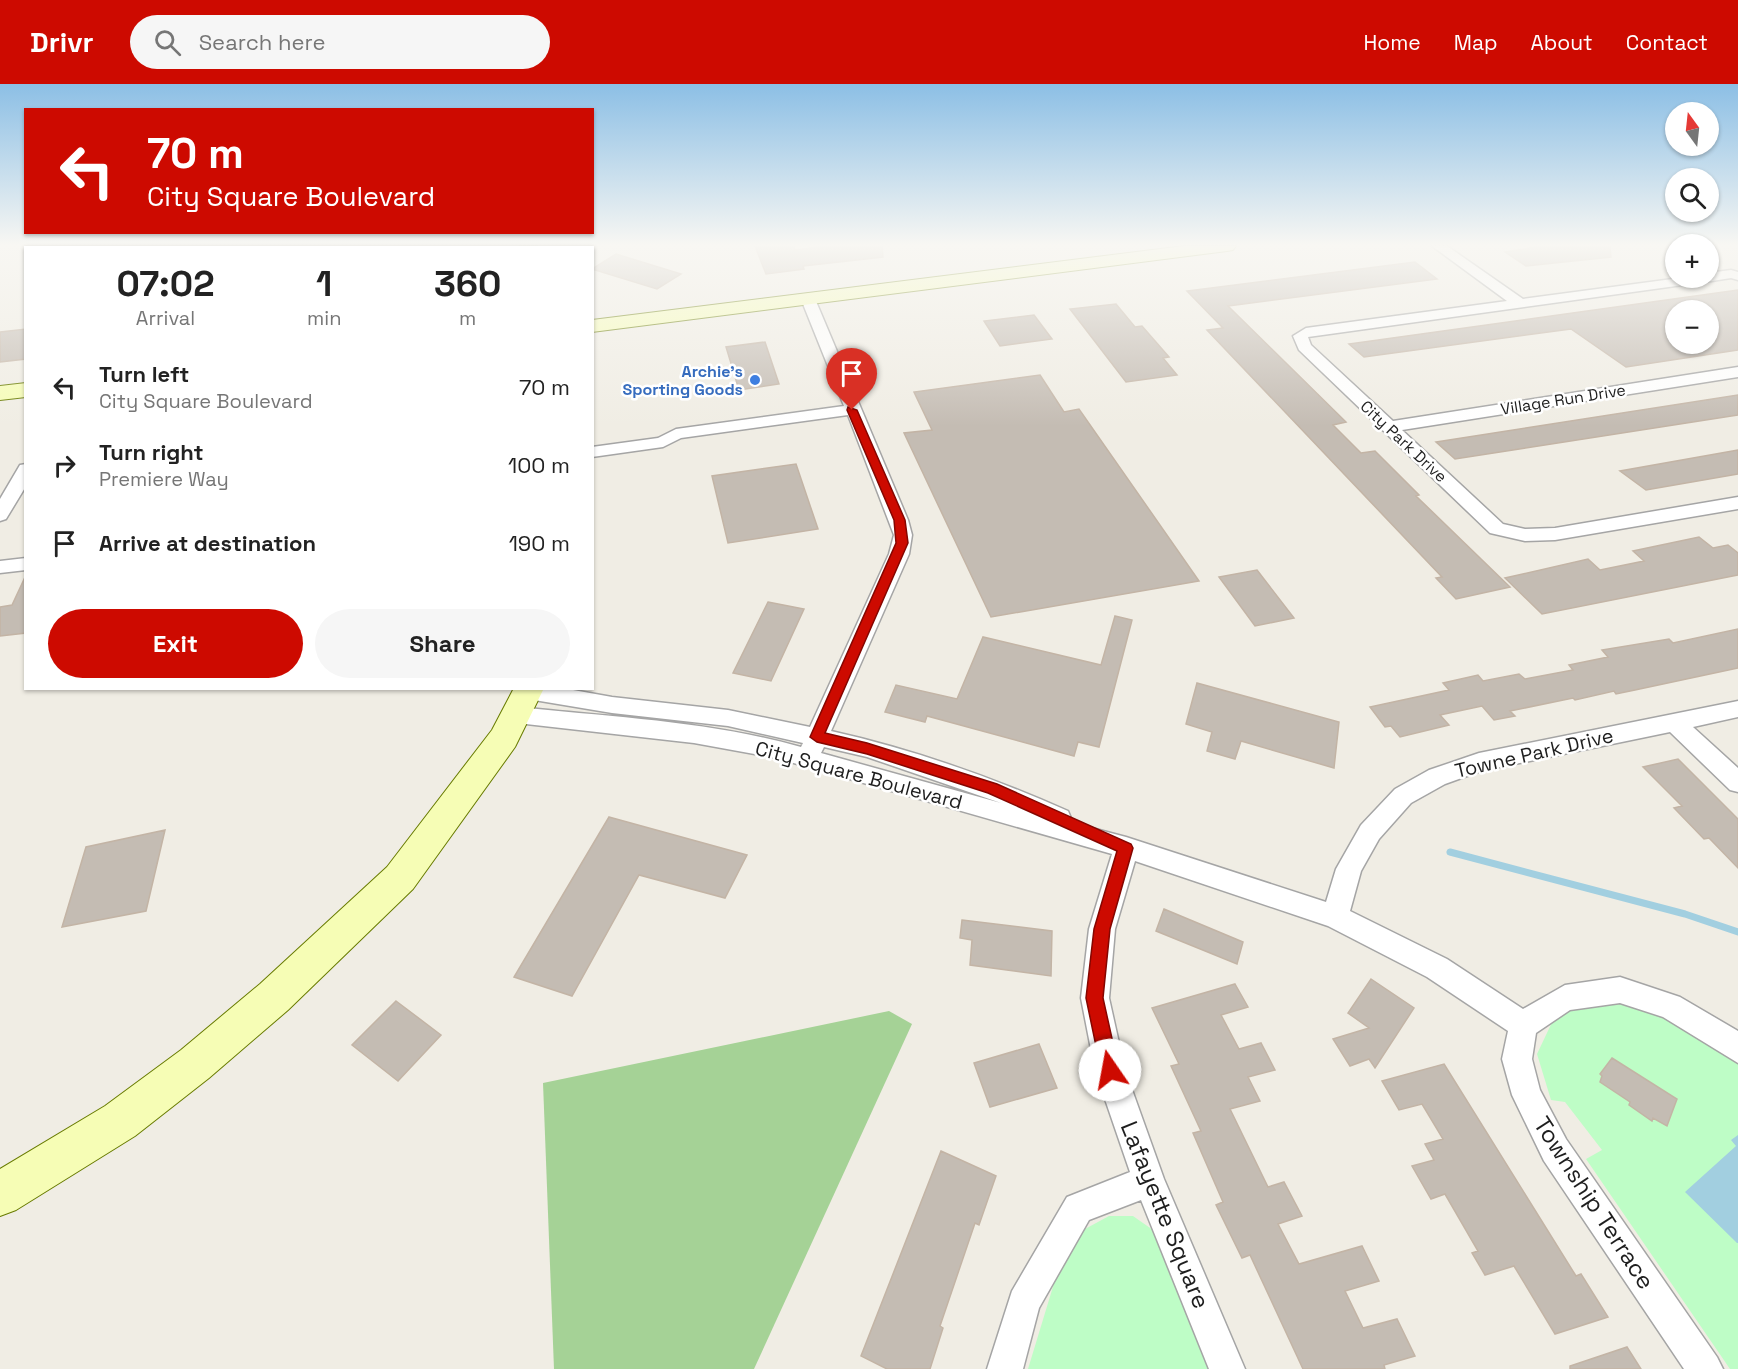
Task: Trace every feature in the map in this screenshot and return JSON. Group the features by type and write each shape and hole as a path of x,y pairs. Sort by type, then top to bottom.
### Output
{"street":[{"path":"594,324 753,306"},
{"path":"811,306 899,520 902,543 813,747"},
{"name":"City Park Drive","path":"1499,306 1306,332 1300,336 1304,347 1497,529 1525,535 1555,534 1738,503"},
{"name":"Village Run Drive","path":"1389,426 1738,372"},
{"path":"0,393 24,390"},
{"path":"594,439 660,430 676,434 852,410"},
{"path":"594,452 663,442 676,434"},
{"path":"0,515 24,473"},
{"path":"0,567 24,564"},
{"path":"0,1194 120,1121 195,1064 274,997 400,878 504,738 524,698"},
{"name":"City Square Boulevard","path":"524,698 694,734 813,747 1335,917"},
{"name":"Towne Park Drive","path":"1335,917 1348,869 1370,832 1403,796 1428,782 1479,762 1674,722 1736,712"},
{"path":"1674,722 1738,783"},
{"name":"Lafayette Square","path":"1126,848 1102,929 1095,998 1110,1070 1149,1181 1227,1369"},
{"path":"1335,917 1437,968 1522,1025 1565,998 1620,990 1670,1006 1726,1038 1738,1049"},
{"name":"Township Terrace","path":"1522,1025 1517,1059 1527,1095 1555,1150 1705,1369"},
{"path":"1005,1369 1024,1303 1054,1247 1078,1209 1149,1181"}],"green space":[{"path":"1626,1000 1657,1010 1738,1061 1738,1369 1730,1369 1586,1159 1602,1150 1565,1102 1551,1100 1537,1054 1555,1016 1581,1003"},
{"path":"889,1011 912,1024 754,1369 554,1369 543,1083"},
{"path":"1109,1216 1133,1216 1153,1230 1209,1369 1028,1369 1062,1257 1085,1229"}],"water":[{"path":"1738,1135 1737,1243 1685,1192 1736,1146 1731,1140"}],"building":[{"path":"1118,306 1135,327 1142,326 1169,357 1163,358 1177,375 1126,382 1070,309"},
{"path":"1202,306 1228,306 1346,422 1333,425 1361,453 1375,451 1419,495 1416,496 1510,587 1456,599 1436,578 1442,577 1207,330 1223,328"},
{"path":"1623,306 1665,306 1665,354 1712,354 1626,367 1571,329 1364,357 1349,344"},
{"path":"1719,306 1738,306 1738,350 1719,353"},
{"path":"1034,315 1052,339 1000,346 984,321"},
{"path":"24,329 24,359 0,362 0,332"},
{"path":"765,342 779,384 739,390 726,347"},
{"path":"1040,375 1064,412 1079,409 1199,581 991,617 904,433 932,430 914,392"},
{"path":"1738,395 1738,415 1455,459 1436,442"},
{"path":"1738,450 1738,474 1646,490 1620,471"},
{"path":"796,464 818,529 728,543 712,476"},
{"path":"1699,537 1713,548 1728,545 1738,553 1738,575 1542,614 1505,578 1588,559 1600,570 1644,561 1633,551"},
{"path":"1257,570 1294,618 1255,626 1219,577"},
{"path":"24,579 24,633 0,636 0,607 12,605"},
{"path":"768,602 804,609 771,681 733,673"},
{"path":"1115,616 1132,620 1099,747 1078,742 1074,756 927,716 925,722 885,712 896,685 957,699 983,637 1101,665"},
{"path":"1738,629 1738,668 1616,694 1614,691 1510,711 1515,716 1494,720 1482,706 1440,715 1449,725 1400,737 1391,726 1385,727 1370,707 1449,690 1443,683 1478,675 1483,681 1519,674 1525,679 1573,670 1569,665 1608,657 1602,650 1669,639 1673,643"},
{"path":"1197,683 1339,722 1334,768 1241,741 1235,759 1207,751 1212,732 1186,724"},
{"path":"1678,759 1738,819 1738,868 1709,838 1704,839 1674,808 1682,806 1643,767"},
{"path":"609,817 747,855 725,898 639,875 572,996 514,977"},
{"path":"165,830 146,911 62,927 86,847"},
{"path":"1164,909 1243,942 1237,964 1156,931"},
{"path":"962,920 1052,931 1051,976 970,965 972,940 960,938"},
{"path":"1371,979 1414,1008 1375,1068 1369,1059 1350,1066 1333,1039 1369,1028 1348,1013"},
{"path":"1235,984 1248,1007 1221,1015 1239,1049 1261,1043 1275,1070 1248,1077 1260,1101 1230,1109 1268,1187 1284,1182 1302,1216 1278,1224 1299,1264 1362,1246 1379,1281 1345,1291 1363,1328 1397,1319 1415,1356 1384,1365 1385,1369 1303,1369 1250,1255 1242,1258 1216,1205 1223,1202 1193,1133 1201,1131 1171,1066 1179,1064 1152,1008"},
{"path":"396,1001 441,1035 398,1081 352,1045"},
{"path":"1039,1044 1057,1088 990,1107 974,1063"},
{"path":"1612,1058 1677,1099 1667,1126 1653,1118 1652,1121 1629,1105 1630,1102 1600,1082 1602,1076 1600,1074"},
{"path":"1444,1064 1576,1276 1581,1274 1608,1317 1555,1334 1514,1266 1485,1275 1472,1253 1478,1251 1445,1194 1431,1199 1412,1166 1434,1160 1425,1144 1443,1139 1422,1104 1399,1110 1382,1081"},
{"path":"941,1151 996,1176 979,1225 975,1223 940,1326 943,1328 930,1369 887,1369 861,1356"},
{"path":"1627,1347 1641,1369 1570,1369 1570,1366"}],"waterway":[{"path":"1450,852 1685,914 1738,932"}],"place":[{"name":"Archie's Sporting Goods","path":"755,380"}],"route":[{"path":"852,410 899,520 903,535 899,554 817,737 867,748 992,788 1126,848 1102,929 1095,998 1110,1070"}]}
